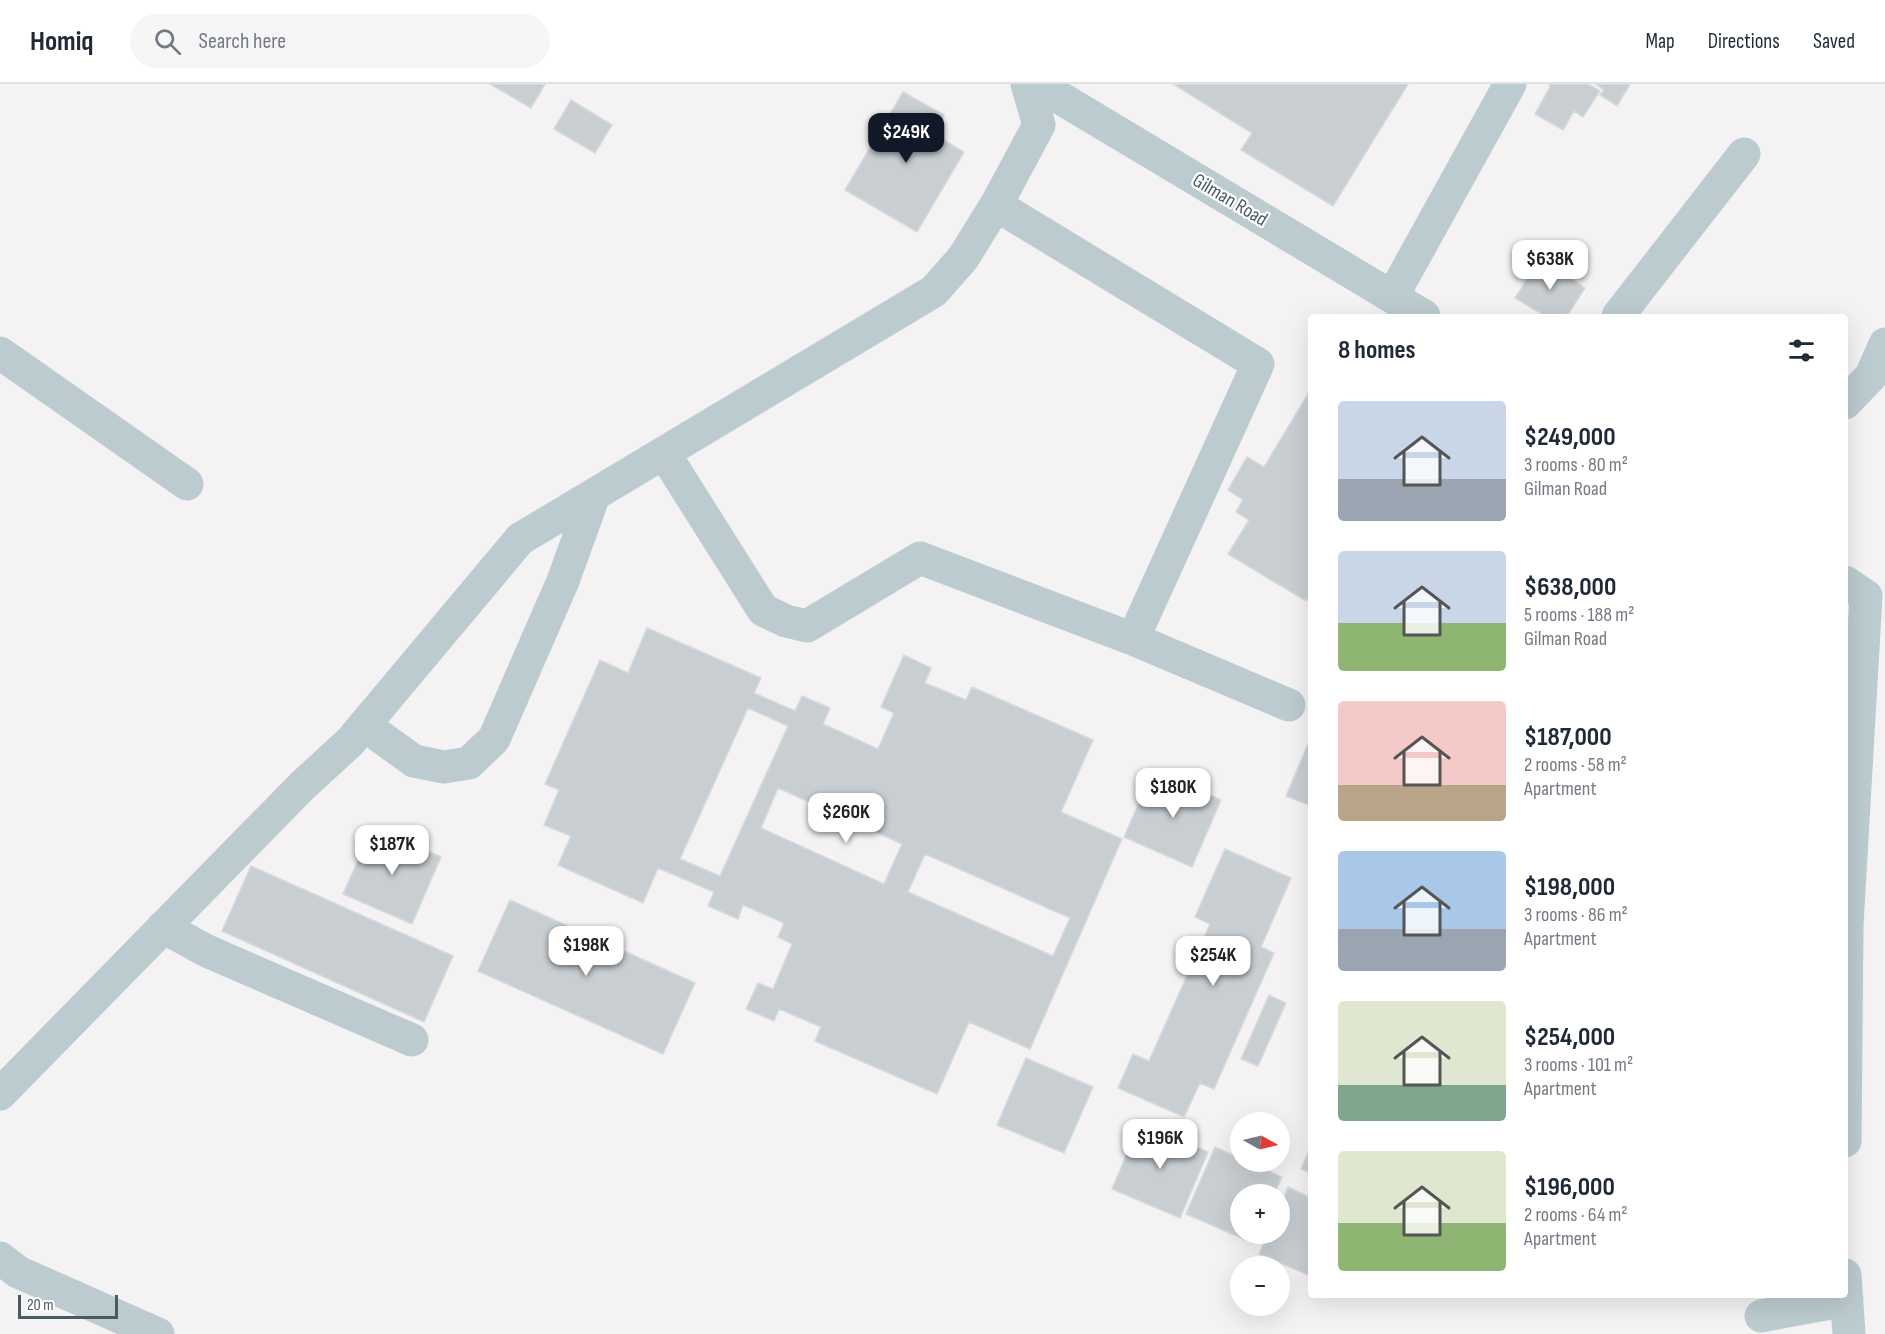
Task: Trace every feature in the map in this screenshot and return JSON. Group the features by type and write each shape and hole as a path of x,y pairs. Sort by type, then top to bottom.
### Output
{"street":[{"path":"0,1094 364,725 520,539 934,291 963,258 996,205 1039,125 1027,84"},
{"name":"Gilman Road","path":"1037,84 1421,314"},
{"path":"1392,297 1510,84"},
{"path":"1620,314 1744,154"},
{"path":"996,205 1258,364 1133,639"},
{"path":"1848,400 1871,376 1885,344"},
{"path":"0,353 187,484"},
{"path":"664,453 763,610 786,621 807,626 920,558 1133,639 1289,705"},
{"path":"364,725 414,761 444,767 469,763 494,739 563,581 594,495"},
{"path":"1848,584 1866,596 1849,816 1848,870"},
{"path":"163,927 207,951 412,1041"},
{"path":"0,1258 18,1272 158,1334"},
{"path":"1761,1316 1814,1298"},
{"path":"1847,1298 1849,1334"}],"building":[{"path":"490,84 545,84 531,108"},
{"path":"1173,84 1408,84 1333,206 1241,150 1252,133"},
{"path":"1549,84 1588,84 1600,91 1583,117 1574,111 1563,130 1535,114 1550,87"},
{"path":"1596,84 1630,84 1617,106 1600,95 1604,90"},
{"path":"903,92 944,115 933,134 964,152 917,232 845,190"},
{"path":"571,100 612,125 595,153 554,129"},
{"path":"1540,259 1585,288 1568,314 1542,314 1515,298"},
{"path":"1308,394 1308,597 1306,601 1228,554 1249,520 1236,512 1243,500 1228,490 1247,457 1264,467"},
{"path":"647,628 761,678 754,693 795,711 802,696 830,708 823,724 878,749 894,713 881,707 904,655 931,668 925,683 966,700 972,687 1093,740 1061,812 1122,839 1030,1049 969,1022 937,1094 815,1041 821,1027 779,1009 774,1021 746,1009 758,983 773,989 792,944 778,937 784,923 743,905 738,919 708,906 714,892 658,868 643,903 558,865 571,836 544,825 559,790 545,784 600,660 628,673","holes":["748,708 788,726 720,876 680,859","778,788 902,844 884,884 761,828","925,854 1070,918 1053,956 908,892"]},
{"path":"1308,744 1308,805 1286,796"},
{"path":"1153,771 1221,800 1192,867 1124,837"},
{"path":"373,827 441,857 412,924 343,894"},
{"path":"1225,849 1291,878 1261,947 1274,953 1214,1089 1200,1083 1184,1117 1118,1088 1133,1054 1149,1061 1210,924 1195,917"},
{"path":"251,866 453,956 424,1022 222,931"},
{"path":"510,900 695,983 663,1054 478,971"},
{"path":"1269,995 1286,1003 1258,1066 1241,1059"},
{"path":"1026,1058 1093,1087 1064,1153 997,1125"},
{"path":"1140,1123 1208,1152 1180,1218 1112,1189"},
{"path":"1215,1147 1230,1154 1230,1172 1271,1172 1282,1177 1279,1184 1230,1184 1230,1233 1186,1214"},
{"path":"1308,1153 1308,1172 1301,1169"},
{"path":"1290,1188 1308,1197 1308,1275 1290,1267 1290,1256 1259,1254 1263,1244 1290,1244"}]}
